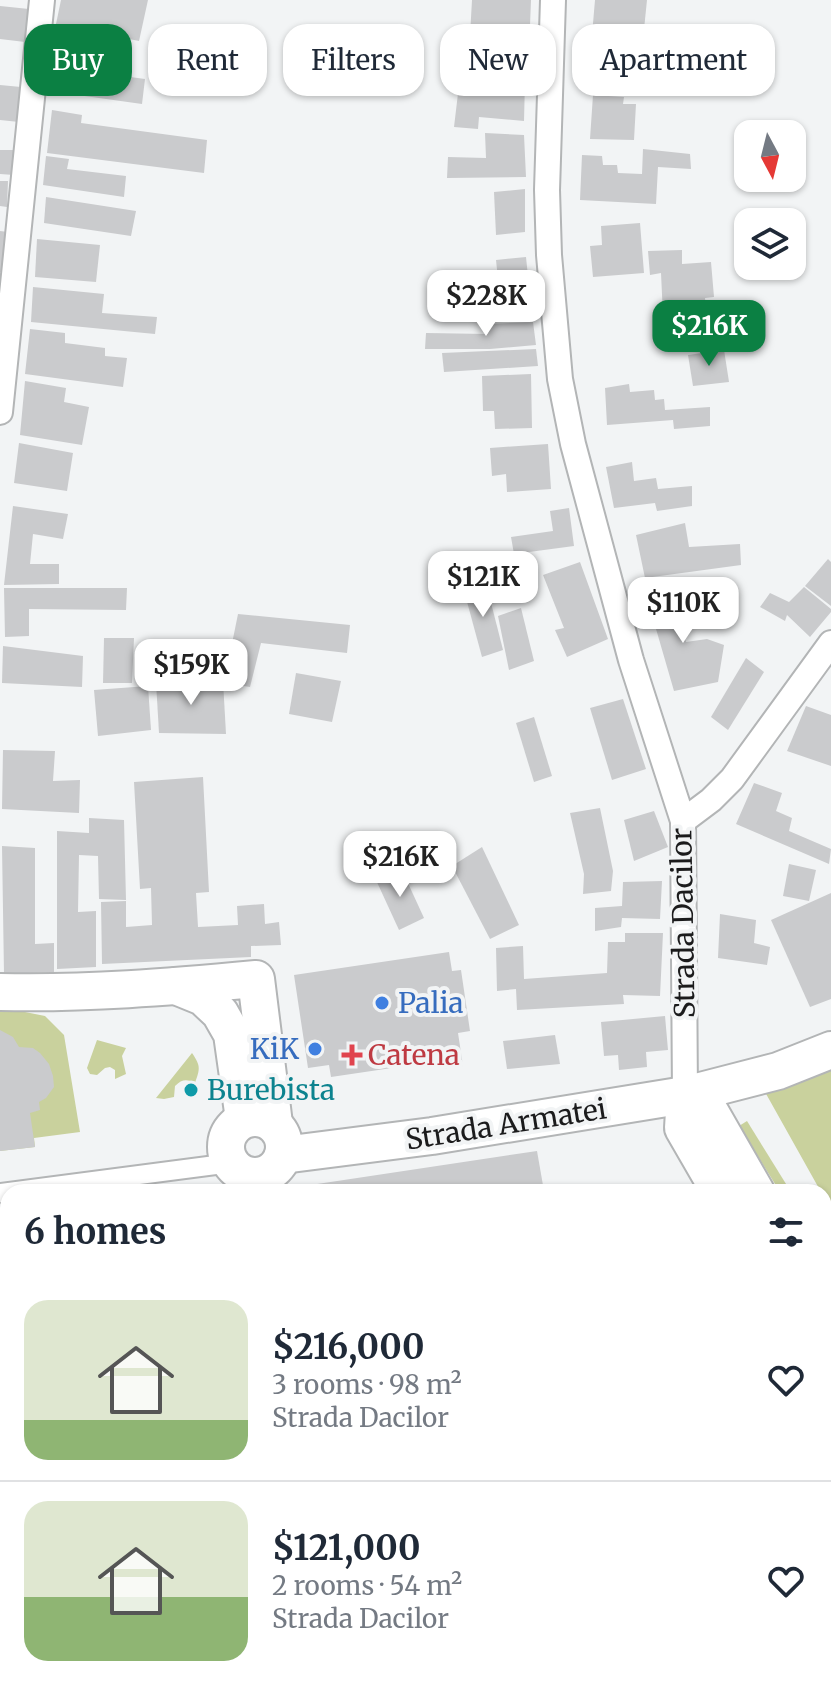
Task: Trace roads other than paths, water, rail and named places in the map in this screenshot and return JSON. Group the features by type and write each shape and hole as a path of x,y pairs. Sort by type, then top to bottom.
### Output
{"main road":[{"path":"0,992 55,993 256,979 258,1158"},
{"path":"176,986 203,997 220,1013 232,1034 258,1158"},
{"name":"Strada Armatei","path":"258,1158 432,1136 685,1095 778,1071 831,1050"},
{"path":"715,1184 683,1128 685,1095 709,1110 751,1184"}],"street":[{"path":"0,412 42,0"},
{"name":"Strada Dacilor","path":"553,0 547,190 549,255 560,379 573,444 631,660 683,821 685,1095"},
{"path":"683,821 732,779 831,643"},
{"path":"66,1184 258,1158"}],"place":[{"name":"Palia","path":"382,1003"},
{"name":"KiK","path":"315,1049"},
{"name":"Catena","path":"352,1055"},
{"name":"Burebista","path":"191,1090"}]}
